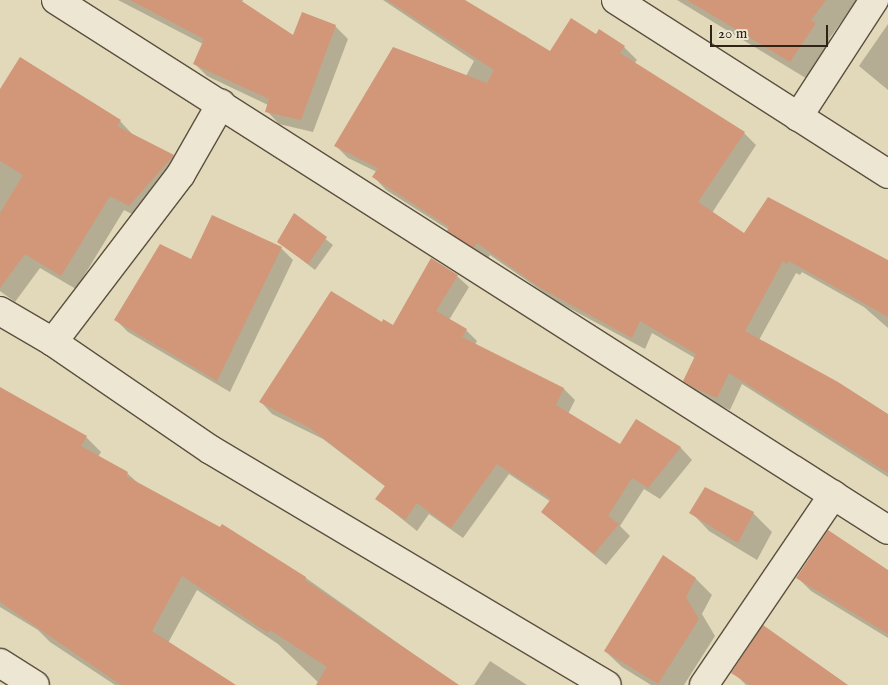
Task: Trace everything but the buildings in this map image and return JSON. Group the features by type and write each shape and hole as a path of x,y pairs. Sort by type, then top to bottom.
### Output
{"street":[{"path":"56,0 888,530"},
{"path":"616,0 888,174"},
{"path":"798,117 874,0"},
{"path":"53,342 181,174 221,104"},
{"path":"0,311 53,342 211,450 607,685"},
{"path":"704,685 833,495"},
{"path":"0,663 35,685"}]}
